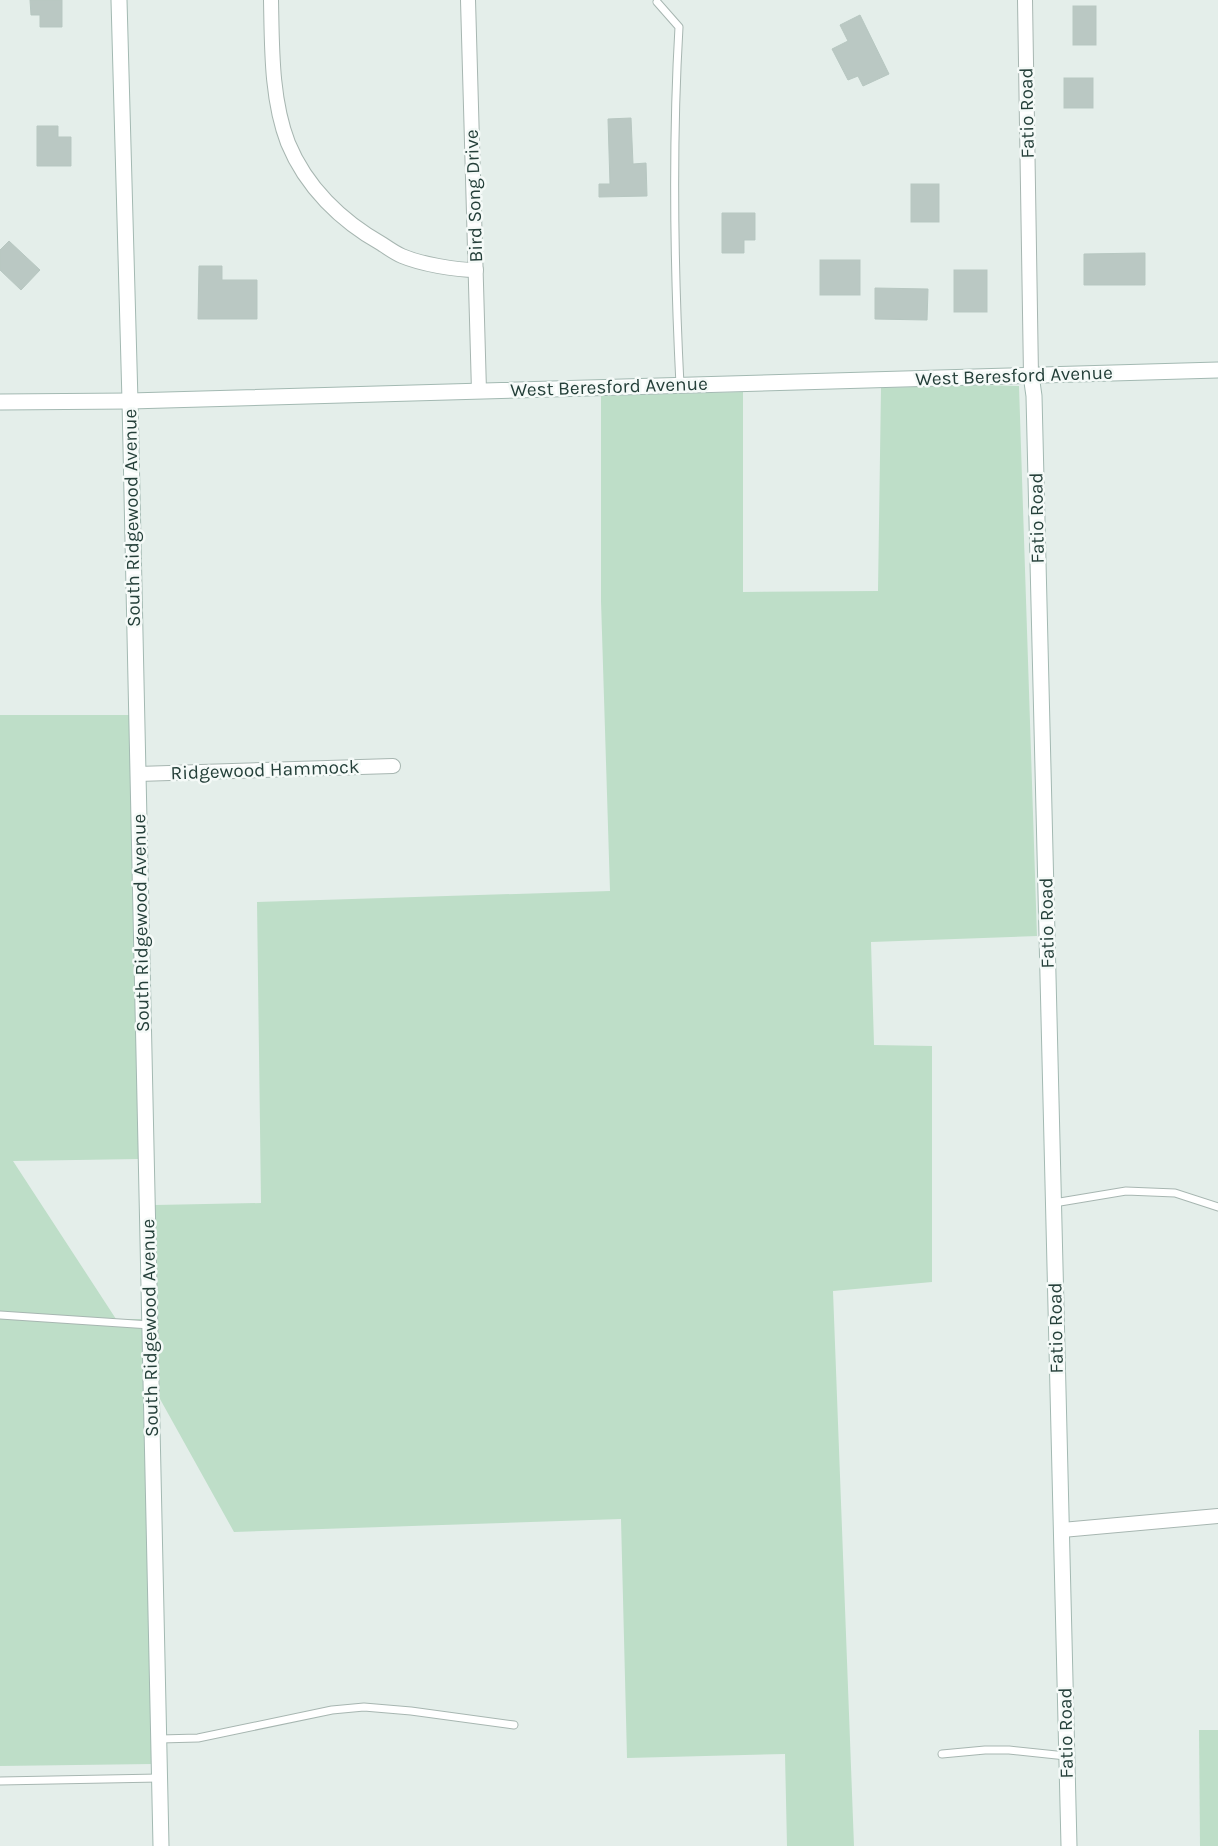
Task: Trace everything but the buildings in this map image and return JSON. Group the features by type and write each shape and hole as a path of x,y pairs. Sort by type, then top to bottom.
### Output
{"street":[{"name":"South Ridgewood Avenue","path":"119,0 130,401 161,1846"},
{"path":"271,0 272,50 278,106 288,143 308,179 332,209 363,234 402,256 456,270 476,270"},
{"name":"Bird Song Drive","path":"468,0 479,391"},
{"name":"Fatio Road","path":"1025,0 1031,375 1034,396 1069,1846"},
{"name":"West Beresford Avenue","path":"0,402 130,401 1218,370"},
{"name":"Ridgewood Hammock","path":"138,774 393,766"},
{"path":"1062,1530 1218,1516"}],"lane":[{"path":"657,2 679,27 675,89 674,264 680,385"},
{"path":"1054,1203 1126,1190 1175,1193 1218,1208"},
{"path":"0,1315 150,1325"},
{"path":"160,1739 198,1738 332,1710 364,1707 411,1711 514,1725"},
{"path":"942,1754 1009,1750 1066,1756"},
{"path":"0,1781 159,1778"}],"green space":[{"path":"982,385 1019,386 1037,936 871,942 874,1045 932,1046 932,1282 833,1291 854,1846 787,1846 785,1754 627,1758 621,1519 234,1532 160,1399 155,1205 261,1203 257,902 610,891 601,601 601,396 743,392 743,592 878,591 881,388"},
{"path":"0,715 129,715 139,1159 13,1161 116,1319 143,1319 152,1764 0,1766"},
{"path":"1199,1730 1218,1730 1218,1846 1200,1846"}]}
